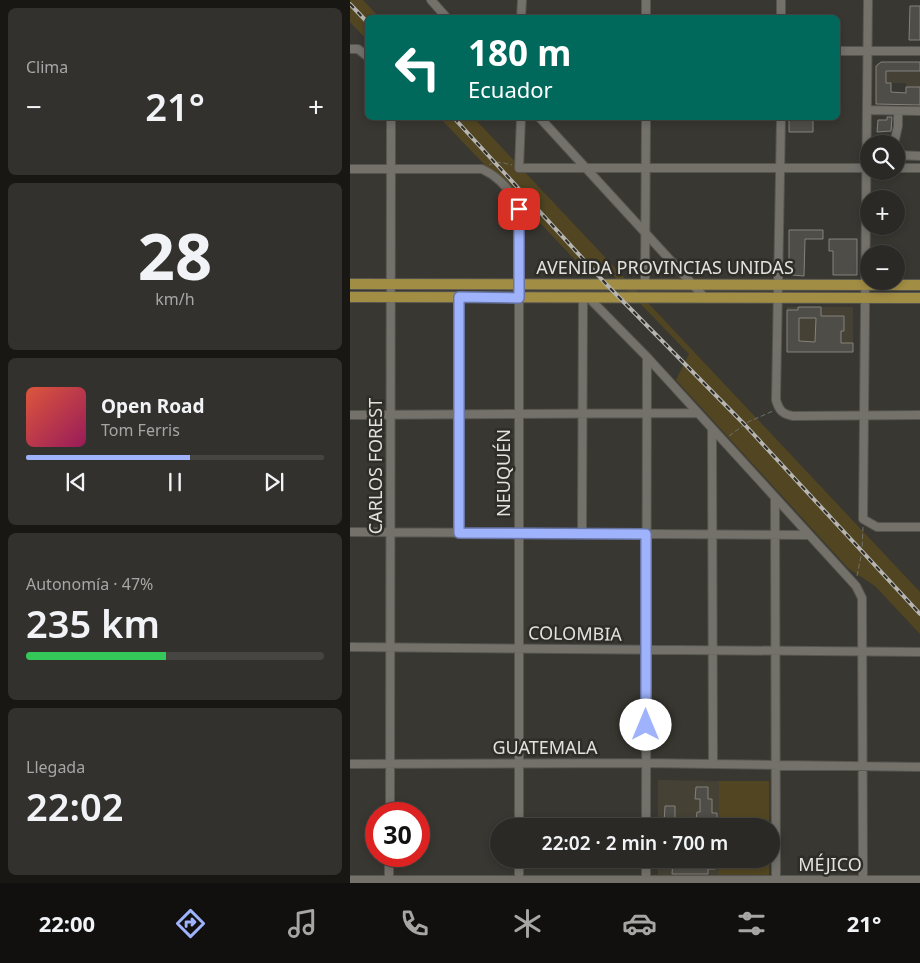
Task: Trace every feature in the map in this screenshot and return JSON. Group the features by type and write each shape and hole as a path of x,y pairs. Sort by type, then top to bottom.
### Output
{"main road":[{"name":"AVENIDA PROVINCIAS UNIDAS","path":"350,284 860,285"},
{"name":"AVENIDA PROVINCIAS UNIDAS","path":"905,285 920,285"},
{"name":"AVENIDA PROVINCIAS UNIDAS","path":"350,297 920,298"}],"street":[{"path":"431,0 444,15"},
{"path":"522,0 522,15"},
{"path":"646,0 646,15"},
{"path":"781,0 781,15"},
{"path":"868,0 868,135"},
{"path":"354,49 365,55"},
{"path":"840,51 920,51"},
{"path":"867,110 920,111"},
{"path":"896,135 898,111"},
{"name":"CARLOS FOREST","path":"390,802 391,120"},
{"path":"521,120 519,168 860,168"},
{"path":"542,120 705,298"},
{"path":"645,284 646,120"},
{"path":"781,120 777,285 776,400 778,409 784,414 793,416 920,415"},
{"path":"905,155 920,156"},
{"path":"905,168 920,168"},
{"path":"350,169 482,169"},
{"name":"NEUQUÉN","path":"482,169 493,174 514,196 519,209 519,818"},
{"path":"866,245 868,180"},
{"path":"865,290 863,519 877,527 920,527"},
{"path":"459,297 459,533"},
{"path":"586,298 647,357 856,586 862,598 863,882"},
{"path":"582,534 582,414 586,298"},
{"path":"646,818 647,357"},
{"path":"350,415 697,413"},
{"path":"712,429 713,764"},
{"path":"775,498 776,882"},
{"path":"350,532 808,535"},
{"name":"COLOMBIA","path":"350,647 920,652"},
{"name":"GUATEMALA","path":"350,764 646,763 920,767"},
{"path":"389,882 390,867"},
{"path":"519,868 519,882"},
{"path":"646,868 646,882"},
{"name":"MÉJICO","path":"350,880 389,882 863,882 920,880"}],"path":[{"path":"482,169 494,162 502,162 519,168"},
{"path":"722,441 748,422 778,409"},
{"path":"856,586 862,551 863,519"}],"shaded area":[{"path":"350,0 363,0 377,15 365,15 365,38 350,22"},
{"path":"881,62 920,62 920,105 906,105 906,83 876,83 876,66"},
{"path":"442,120 476,120 920,592 920,634 875,586 848,568 676,380 689,354 607,269 580,265"},
{"path":"787,307 853,307 853,352 787,352"},
{"path":"658,780 719,781 719,818 658,818"},
{"path":"719,781 769,781 769,818 719,818"},
{"path":"658,868 719,868 719,877 658,877"},
{"path":"719,868 769,868 769,877 719,877"}],"building":[{"path":"910,6 920,6 920,40 909,40"},
{"path":"881,62 920,62 920,71 886,71 886,83 891,83 891,92 906,93 906,87 920,87 920,105 876,104 876,66"},
{"path":"887,117 892,117 891,131 877,132 878,120 887,120"},
{"path":"789,120 813,120 813,132 789,132"},
{"path":"789,230 823,230 823,239 805,239 804,276 792,275 789,272"},
{"path":"829,239 857,239 857,275 833,275 833,251 829,251"},
{"path":"798,307 821,307 821,316 844,316 844,331 841,331 841,343 853,343 853,352 787,352 787,310 798,310","holes":["799,318 816,318 815,342 799,341"]},
{"path":"696,787 708,787 708,799 712,799 712,813 717,813 717,818 696,818 697,812 700,812 700,799 695,799"},
{"path":"665,806 675,806 675,818 664,818"},
{"path":"672,868 715,868 708,869 708,874 672,874"}],"railway":[{"path":"350,4 365,20"},
{"path":"456,120 606,284 745,425 920,614"}],"route":[{"path":"519,209 519,298 459,297 459,533 646,534 646,725"}]}
